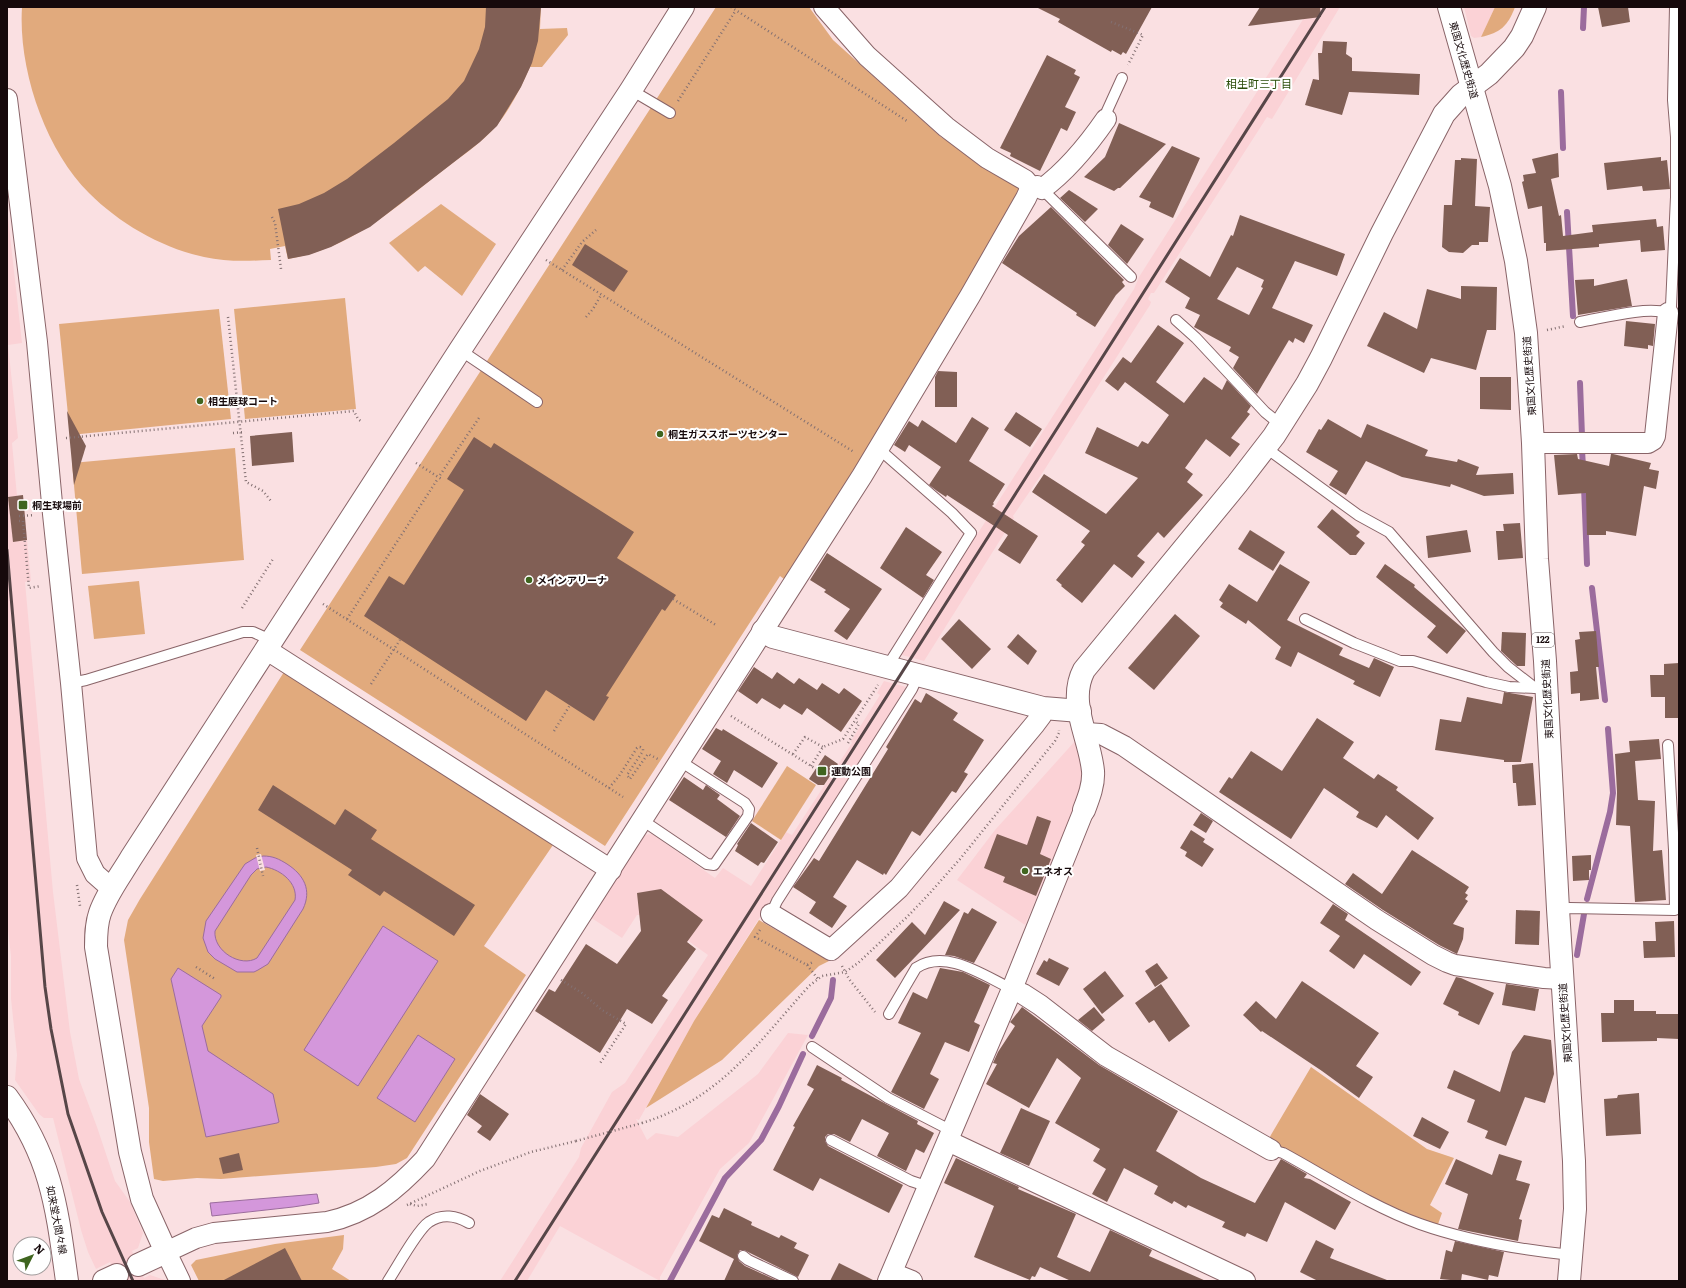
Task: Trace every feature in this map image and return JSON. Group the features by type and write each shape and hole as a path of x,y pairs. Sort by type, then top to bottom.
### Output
{"main road":[{"path":"138,1265 166,1252 142,1199 130,1152 96,947 96,930 100,913 112,889 460,350 631,90 683,7"},
{"name":"東国文化歴史街道","path":"1449,7 1500,186 1516,261 1526,333 1533,443 1541,688 1558,909 1574,1161 1575,1209 1569,1281"},
{"path":"1084,810 1091,791 1093,771 1078,698 1078,685 1084,670 1266,448 1307,384 1321,358 1382,233 1444,114 1461,95 1489,74 1514,48 1522,36 1535,7"},
{"path":"763,631 773,637 884,674 918,676 1043,708 1080,711"},
{"name":"如来堂大間々線","path":"7,1097 20,1114 34,1139 44,1163 58,1215 67,1281"}],"street":[{"path":"824,7 866,56 935,118 987,158 1036,188"},
{"path":"7,99 37,342 87,858 95,874 112,889"},
{"path":"180,1281 166,1252 185,1242 214,1233 328,1222 342,1219 359,1212 394,1191 425,1159 642,820 671,761 763,631 879,449 1026,198 1036,188 1052,183 1090,142 1106,119"},
{"path":"1533,443 1648,443 1653,440 1655,436 1668,314"},
{"path":"270,646 611,870"},
{"path":"771,914 831,950 899,888 1035,724 1041,716 1043,708"},
{"path":"1086,733 1101,734 1124,746 1377,920 1447,962 1544,978 1562,979"},
{"path":"912,1281 890,1277 1012,989 1084,810"},
{"path":"1012,989 1040,1005 1106,1056 1271,1150"},
{"path":"950,1136 1245,1281"}],"lane":[{"path":"1580,322 1645,311 1660,311 1668,314 1671,306 1676,226 1676,138 1673,100 1675,7"},
{"path":"1106,119 1107,111 1122,78"},
{"path":"631,90 670,113"},
{"path":"1036,188 1131,277"},
{"path":"1176,320 1196,338 1264,412 1281,425"},
{"path":"460,350 537,402"},
{"path":"1266,448 1358,515 1390,532 1493,652 1508,667 1541,688"},
{"path":"879,449 947,509 971,533 884,674"},
{"path":"1305,619 1354,643 1400,661 1413,661 1486,682 1509,686 1541,688"},
{"path":"71,683 86,680 243,632 253,632 270,646"},
{"path":"771,914 912,689 918,676"},
{"path":"1558,909 1675,910 1674,850 1668,745"},
{"path":"642,820 707,864 714,865 748,816 749,809 745,803 671,761"},
{"path":"889,1014 916,968 922,964 930,962 956,963 967,966 1012,989"},
{"path":"812,1047 888,1098 950,1136"},
{"path":"831,1140 911,1181 928,1187"},
{"path":"1271,1150 1283,1153 1371,1201 1420,1224 1449,1234 1571,1255"},
{"path":"388,1281 428,1222 446,1216 456,1216 469,1223"},
{"path":"743,1256 748,1260 793,1281"}],"path":[{"path":"731,7 908,122"},
{"path":"670,113 736,10"},
{"path":"1111,22 1143,35 1122,78"},
{"path":"272,217 275,224 281,269"},
{"path":"562,270 582,242 596,230"},
{"path":"546,260 855,453"},
{"path":"586,317 602,295"},
{"path":"228,317 246,482 263,491 272,501"},
{"path":"1541,331 1580,322"},
{"path":"62,438 354,411 362,422"},
{"path":"440,475 478,418"},
{"path":"233,433 244,432"},
{"path":"416,463 443,480"},
{"path":"347,619 437,480"},
{"path":"19,516 25,516"},
{"path":"19,521 23,521 29,588 42,586"},
{"path":"242,608 273,559"},
{"path":"673,599 716,625"},
{"path":"323,604 623,797"},
{"path":"371,684 400,640"},
{"path":"811,766 823,747 843,739 884,674"},
{"path":"554,731 570,705"},
{"path":"726,713 826,776"},
{"path":"848,743 859,724 855,721"},
{"path":"422,1198 480,1171 531,1152 660,1117 689,1104 724,1079 742,1062 809,986 822,976 845,972 858,963 930,893 1055,741 1059,733 1058,726"},
{"path":"793,754 805,737 823,747"},
{"path":"609,788 619,776 637,748 640,747 643,749 643,752 627,775 630,779 648,754 671,761"},
{"path":"257,848 263,876"},
{"path":"807,965 818,979"},
{"path":"196,967 215,979"},
{"path":"845,972 880,1018 889,1014"},
{"path":"559,979 582,993 602,1010 626,1024 599,1066"}],"shaded area":[{"path":"22,7 541,7 540,29 567,28 568,35 542,67 530,67 507,112 485,138 370,226 352,237 311,254 288,259 285,246 270,249 271,260 245,261 212,259 188,253 157,241 114,215 89,193 73,175 59,154 47,131 30,81 22,31"},
{"name":"桐生ガススポーツセンター","path":"716,7 809,7 833,40 941,137 1019,187 1021,194 854,472 784,579 780,576 605,846 300,650"},
{"path":"1311,7 1340,7 1272,119 1267,117 1154,293 1151,293 1148,299 1151,302 1150,305 1043,472 1013,516 1014,518 924,661 902,655 902,652 1134,289 1139,277"},
{"path":"1464,7 1495,7 1481,37 1474,38 1471,36"},
{"path":"1495,7 1515,7 1506,24 1502,28 1481,37"},
{"path":"441,204 496,244 462,296 425,266 418,272 389,243"},
{"path":"7,208 22,343 8,345 18,438 12,443 17,496 23,495 31,581 25,582 53,892 70,1032 79,1079 115,1181 130,1202 143,1233 138,1248 132,1251 144,1278 150,1275 168,1281 120,1281 110,1262 96,1269 88,1252 81,1230 53,1118 44,1118 39,1114 15,1080 17,1055 11,999 11,956 7,921"},
{"path":"345,298 356,409 245,419 234,309"},
{"path":"219,309 231,419 70,435 59,324"},
{"path":"235,448 244,560 82,574 72,463"},
{"path":"139,581 145,634 94,639 88,586"},
{"path":"284,672 553,845 484,946 526,975 407,1158 396,1164 376,1167 221,1179 197,1178 163,1181 154,1179 149,1142 149,1108 124,940 128,920"},
{"path":"884,681 906,687 694,1021 639,1120 636,1119 647,1140 656,1133 678,1137 758,1074 788,1033 808,1035 749,1143 720,1169 660,1277 660,1281 560,1226 527,1281 500,1281 579,1157 581,1148 612,1092 625,1083 708,955 652,915 637,915 622,938 590,917 643,835 652,834 715,878 723,868 751,886 786,832 792,835 852,743 851,741 880,695 877,693"},
{"path":"1076,740 1082,767 1080,790 1074,809 1025,925 957,880 995,830"},
{"path":"787,766 816,785 781,840 752,821"},
{"path":"263,856 279,859 293,868 305,884 307,896 303,909 268,964 254,972 237,972 215,959 208,952 203,938 206,921 245,864 255,858","holes":["266,867 283,874 291,883 294,888 295,900 257,958 251,961 243,961 229,956 218,945 215,931 251,875 257,869"]},
{"path":"759,920 829,961 819,966 722,1060 646,1108 694,1021"},
{"path":"383,926 438,961 358,1086 304,1050"},
{"path":"178,968 221,995 202,1026 208,1051 273,1094 279,1122 206,1137 171,979"},
{"path":"418,1035 455,1059 415,1122 377,1098"},
{"path":"1311,1067 1427,1149 1454,1158 1430,1205 1442,1213 1437,1227 1393,1208 1268,1140"},
{"path":"317,1194 319,1203 212,1216 210,1203"},
{"path":"344,1235 343,1249 332,1269 351,1281 199,1281 191,1265 196,1260 275,1244"}],"pier":[{"path":"261,854 265,870 260,871 256,855"}],"building":[{"path":"486,7 541,7 538,41 532,63 521,87 497,126 480,142 370,227 331,247 309,255 288,259 278,209 299,204 324,193 347,179 448,99 464,81 479,49 485,27"},
{"path":"1036,7 1152,7 1126,54 1123,52 1121,55 1112,50 1111,52 1058,22 1060,19"},
{"path":"1260,7 1320,7 1321,17 1248,26"},
{"path":"1598,7 1628,7 1630,22 1602,27"},
{"path":"1323,41 1347,42 1346,54 1352,58 1352,71 1420,74 1419,95 1349,92 1342,115 1305,105 1313,79 1319,80 1318,53 1322,53"},
{"path":"1047,55 1076,70 1074,74 1080,77 1065,107 1076,112 1067,131 1061,128 1040,171 1010,156 1011,153 1000,148"},
{"path":"1119,123 1166,144 1120,188 1114,191 1084,177 1105,157"},
{"path":"1172,146 1200,158 1173,218 1149,207 1151,202 1139,197"},
{"path":"1558,153 1559,177 1551,179 1559,216 1561,215 1563,236 1593,232 1592,225 1656,219 1657,227 1663,226 1665,250 1641,252 1640,240 1599,244 1599,247 1546,251 1546,243 1544,243 1542,206 1528,209 1522,182 1524,181 1523,175 1536,173 1532,159"},
{"path":"1661,157 1661,161 1667,160 1670,189 1643,191 1642,186 1607,190 1604,163"},
{"path":"1461,158 1477,159 1475,206 1490,207 1488,242 1479,242 1479,245 1472,245 1463,253 1449,252 1442,247 1444,205 1452,205 1455,160 1461,160"},
{"path":"1069,190 1098,209 1085,222 1060,198"},
{"path":"1051,207 1124,280 1122,282 1125,286 1116,295 1095,327 1076,315 1077,313 1002,263 1019,236"},
{"path":"1240,215 1345,254 1337,276 1295,261 1272,308 1313,325 1304,343 1295,338 1293,343 1289,340 1257,394 1233,368 1239,357 1229,351 1231,347 1194,327 1200,315 1185,308 1190,298 1165,282 1180,258 1210,277 1231,235 1233,236","holes":["1237,267 1264,280 1261,287 1263,288 1249,315 1217,299"]},
{"path":"1121,224 1144,239 1127,264 1108,245"},
{"path":"585,244 628,271 614,292 572,265"},
{"path":"1594,279 1594,286 1627,279 1632,306 1578,315 1575,280"},
{"path":"1461,286 1497,287 1496,330 1487,330 1476,370 1431,358 1424,373 1367,346 1384,312 1417,329 1427,289 1461,299"},
{"path":"1626,321 1655,324 1653,346 1648,345 1648,349 1624,346"},
{"path":"1158,325 1184,343 1156,382 1184,403 1204,377 1222,390 1227,380 1251,406 1247,412 1250,414 1231,438 1240,444 1230,457 1206,439 1185,468 1193,474 1187,482 1203,495 1164,538 1158,532 1137,556 1145,562 1132,578 1114,564 1082,603 1056,580 1085,545 1081,542 1090,531 1032,492 1044,474 1106,514 1138,478 1085,453 1097,427 1138,447 1142,441 1148,444 1169,415 1125,382 1118,391 1105,381 1123,357 1131,363"},
{"path":"938,371 957,372 957,407 935,407 935,377"},
{"path":"1480,377 1511,377 1511,410 1480,409"},
{"path":"67,411 86,446 74,485"},
{"path":"1016,412 1042,429 1030,447 1004,430"},
{"path":"972,417 989,428 969,461 1005,484 992,506 1038,536 1020,564 998,550 1008,535 929,485 941,467 909,445 905,452 894,445 909,421 918,427 922,420 956,443"},
{"path":"1328,419 1361,438 1367,424 1428,450 1425,456 1457,462 1458,459 1479,467 1476,475 1513,473 1514,494 1484,496 1451,484 1450,487 1402,477 1366,461 1346,495 1329,485 1338,471 1306,452 1319,429 1321,430"},
{"path":"292,432 294,462 252,466 250,436"},
{"name":"メインアリーナ","path":"474,437 491,448 494,443 634,532 617,558 676,595 665,611 662,609 606,696 609,697 594,721 546,690 526,721 364,616 389,576 404,585 464,490 447,479"},
{"path":"1577,454 1578,459 1609,466 1611,454 1613,454 1651,463 1649,469 1659,471 1656,489 1644,486 1636,536 1606,531 1606,535 1587,535 1586,493 1558,495 1554,455"},
{"path":"23,495 27,540 13,542 8,497"},
{"path":"1332,509 1360,532 1356,536 1365,543 1356,555 1350,555 1317,527"},
{"path":"1520,523 1523,558 1498,560 1496,531 1504,531 1503,524"},
{"path":"906,527 942,552 926,575 934,580 923,598 880,568"},
{"path":"1250,530 1285,552 1273,571 1238,549"},
{"path":"1467,530 1471,552 1428,558 1426,536"},
{"path":"827,553 882,589 847,640 834,631 850,609 824,592 826,590 810,580"},
{"path":"1280,564 1310,582 1287,620 1343,648 1339,655 1369,668 1374,658 1394,667 1380,697 1353,684 1355,681 1298,652 1291,667 1275,659 1281,647 1248,620 1246,624 1220,607 1223,603 1219,600 1229,584 1257,602"},
{"path":"1385,564 1415,585 1414,587 1466,631 1447,654 1427,637 1436,626 1376,577"},
{"path":"1175,614 1200,636 1154,690 1128,668"},
{"path":"959,619 991,649 972,669 941,639"},
{"path":"1596,631 1599,667 1596,667 1599,699 1580,701 1580,693 1571,694 1570,672 1578,671 1575,640 1580,639 1579,632"},
{"path":"1502,632 1526,633 1525,666 1517,666 1501,651"},
{"path":"1018,634 1037,651 1028,665 1007,647"},
{"path":"1679,663 1679,718 1665,718 1665,697 1651,697 1650,675 1664,675 1664,664"},
{"path":"754,667 772,679 777,672 794,684 799,678 817,690 822,683 839,694 844,688 862,701 841,732 807,708 802,715 784,704 780,709 762,698 757,704 738,691"},
{"path":"1504,692 1533,697 1521,762 1504,762 1504,760 1435,750 1440,719 1461,722 1467,697 1502,704"},
{"path":"926,693 958,713 953,720 984,740 964,772 968,774 956,793 952,791 920,836 912,831 886,875 884,873 883,875 857,860 833,897 847,906 832,928 809,913 816,902 793,887 814,858 819,861 888,749 886,747 915,699 921,703"},
{"path":"1317,718 1354,742 1343,758 1374,779 1378,774 1398,787 1396,790 1434,818 1418,840 1386,815 1377,828 1356,817 1359,812 1324,788 1291,839 1219,792 1229,777 1232,779 1251,751 1282,771"},
{"path":"716,728 722,731 723,729 778,763 762,788 734,770 727,783 713,774 721,761 702,749"},
{"path":"1659,739 1661,759 1635,761 1638,800 1655,801 1653,851 1662,850 1666,900 1635,902 1630,826 1616,825 1617,792 1615,754 1630,752 1629,741"},
{"path":"825,755 838,764 824,785 818,785 809,779"},
{"path":"1533,763 1536,805 1518,806 1516,783 1513,783 1512,765"},
{"path":"684,777 703,790 706,785 720,795 717,799 740,816 726,837 669,800"},
{"path":"273,785 335,825 345,809 377,830 371,839 475,905 454,936 384,891 380,896 348,875 352,870 258,810"},
{"path":"1201,813 1213,821 1206,833 1193,825"},
{"path":"1037,816 1051,821 1040,854 1051,859 1036,896 1003,882 1005,877 984,868 997,834 1027,845"},
{"path":"751,823 778,842 764,863 761,862 758,866 735,851 738,845 737,844"},
{"path":"1191,830 1205,839 1203,842 1214,849 1202,867 1185,856 1187,852 1180,848"},
{"path":"1412,850 1469,887 1465,893 1468,895 1465,899 1468,901 1453,924 1464,928 1463,939 1457,954 1439,945 1383,910 1345,884 1353,873 1382,894"},
{"path":"1591,855 1589,880 1573,881 1572,856"},
{"path":"661,889 703,920 687,942 696,949 662,996 668,1000 652,1024 627,1009 600,1053 535,1011 549,989 555,992 586,944 617,964 641,931 637,893"},
{"path":"944,901 960,910 895,978 876,960 912,922 925,935"},
{"path":"1333,904 1348,914 1345,920 1421,972 1411,986 1364,954 1354,969 1329,951 1340,936 1320,923"},
{"path":"972,908 997,922 974,963 954,956 945,955 964,912 968,914"},
{"path":"1516,910 1540,911 1539,945 1515,944"},
{"path":"1674,921 1675,957 1644,958 1643,941 1656,941 1655,922"},
{"path":"1049,958 1069,968 1059,986 1036,974 1044,960 1047,962"},
{"path":"1157,963 1168,978 1155,987 1145,971"},
{"path":"940,968 963,972 990,985 974,1022 980,1025 969,1052 945,1042 930,1074 939,1079 924,1109 891,1092 921,1033 898,1023 913,992 927,999"},
{"path":"1105,971 1124,996 1102,1014 1083,989"},
{"path":"1456,977 1494,993 1479,1025 1458,1015 1459,1012 1443,1004"},
{"path":"1302,981 1379,1033 1356,1066 1373,1077 1359,1098 1322,1071 1262,1031 1261,1032 1243,1015 1256,1001 1276,1019"},
{"path":"1161,984 1190,1026 1169,1042 1154,1020 1149,1023 1135,1003"},
{"path":"1506,984 1539,989 1535,1011 1502,1005"},
{"path":"1614,1000 1634,1000 1634,1011 1656,1011 1656,1014 1679,1014 1679,1039 1657,1038 1657,1041 1602,1042 1601,1013 1614,1013"},
{"path":"1022,1007 1099,1065 1178,1111 1156,1151 1201,1178 1255,1203 1281,1159 1307,1174 1304,1178 1310,1179 1351,1202 1335,1230 1285,1202 1267,1242 1247,1233 1245,1237 1222,1227 1225,1222 1188,1205 1186,1208 1174,1201 1172,1204 1154,1194 1158,1186 1124,1168 1107,1202 1092,1194 1106,1169 1093,1161 1100,1149 1055,1123 1081,1078 1057,1058 1029,1108 986,1084 997,1064 993,1063 998,1052 1015,1026 1010,1022"},
{"path":"1094,1007 1105,1020 1092,1031 1078,1020"},
{"path":"1524,1035 1551,1040 1554,1074 1545,1103 1525,1097 1506,1146 1485,1138 1488,1131 1467,1122 1475,1100 1447,1088 1454,1070 1500,1092 1512,1052"},
{"path":"817,1065 842,1078 841,1080 918,1121 917,1124 934,1133 924,1153 916,1149 906,1171 877,1156 889,1133 862,1119 850,1142 834,1134 828,1134 825,1137 825,1141 828,1146 903,1185 889,1213 820,1178 813,1191 773,1170 795,1127 793,1126 814,1089 807,1085"},
{"path":"1639,1093 1641,1134 1606,1136 1604,1099 1617,1098 1618,1095"},
{"path":"480,1094 509,1114 490,1141 477,1132 482,1126 467,1115"},
{"path":"1021,1108 1050,1121 1029,1166 1000,1153"},
{"path":"1422,1117 1449,1132 1440,1149 1413,1136"},
{"path":"239,1153 243,1170 223,1174 219,1158"},
{"path":"1499,1154 1522,1161 1516,1180 1530,1184 1519,1219 1522,1220 1518,1241 1458,1229 1468,1194 1445,1184 1456,1159 1492,1175"},
{"path":"956,1158 1019,1187 1018,1189 1076,1214 1057,1257 1090,1272 1110,1230 1152,1250 1149,1256 1206,1281 1071,1281 1040,1267 1035,1277 1032,1276 1030,1280 974,1257 994,1206 944,1183"},
{"path":"724,1208 752,1222 751,1225 779,1238 781,1235 797,1243 794,1248 809,1255 798,1277 744,1250 740,1250 737,1255 739,1261 745,1266 778,1281 724,1281 734,1259 699,1241 712,1215 719,1218"},
{"path":"1316,1240 1334,1249 1330,1258 1387,1281 1318,1281 1300,1272"},
{"path":"1455,1241 1504,1252 1498,1277 1489,1275 1488,1280 1462,1274 1461,1281 1440,1279 1446,1250 1452,1252"},
{"path":"285,1248 302,1281 222,1281"},
{"path":"839,1263 875,1281 830,1281"}],"waterway":[{"path":"1583,28 1584,7"},
{"path":"1561,92 1563,148"},
{"path":"1567,212 1573,316"},
{"path":"1580,383 1582,436"},
{"path":"1582,450 1583,467"},
{"path":"1584,486 1587,564"},
{"path":"1592,588 1605,700"},
{"path":"1587,899 1610,812 1613,793 1608,729"},
{"path":"1577,955 1584,914"},
{"path":"812,1036 831,998 833,980"},
{"path":"670,1281 725,1178 761,1140 779,1106 803,1054"}],"railway":[{"path":"515,1281 1325,7"},
{"path":"7,550 45,987 51,1029 68,1114 102,1212 133,1281"}],"place":[{"name":"相生庭球コート","path":"200,401"},
{"name":"桐生ガススポーツセンター","path":"660,434"},
{"name":"桐生球場前","path":"23,505"},
{"name":"メインアリーナ","path":"529,580"},
{"name":"運動公園","path":"822,771"},
{"name":"エネオス","path":"1025,871"}],"district":[{"name":"相生町三丁目","path":"1259,84"}]}
